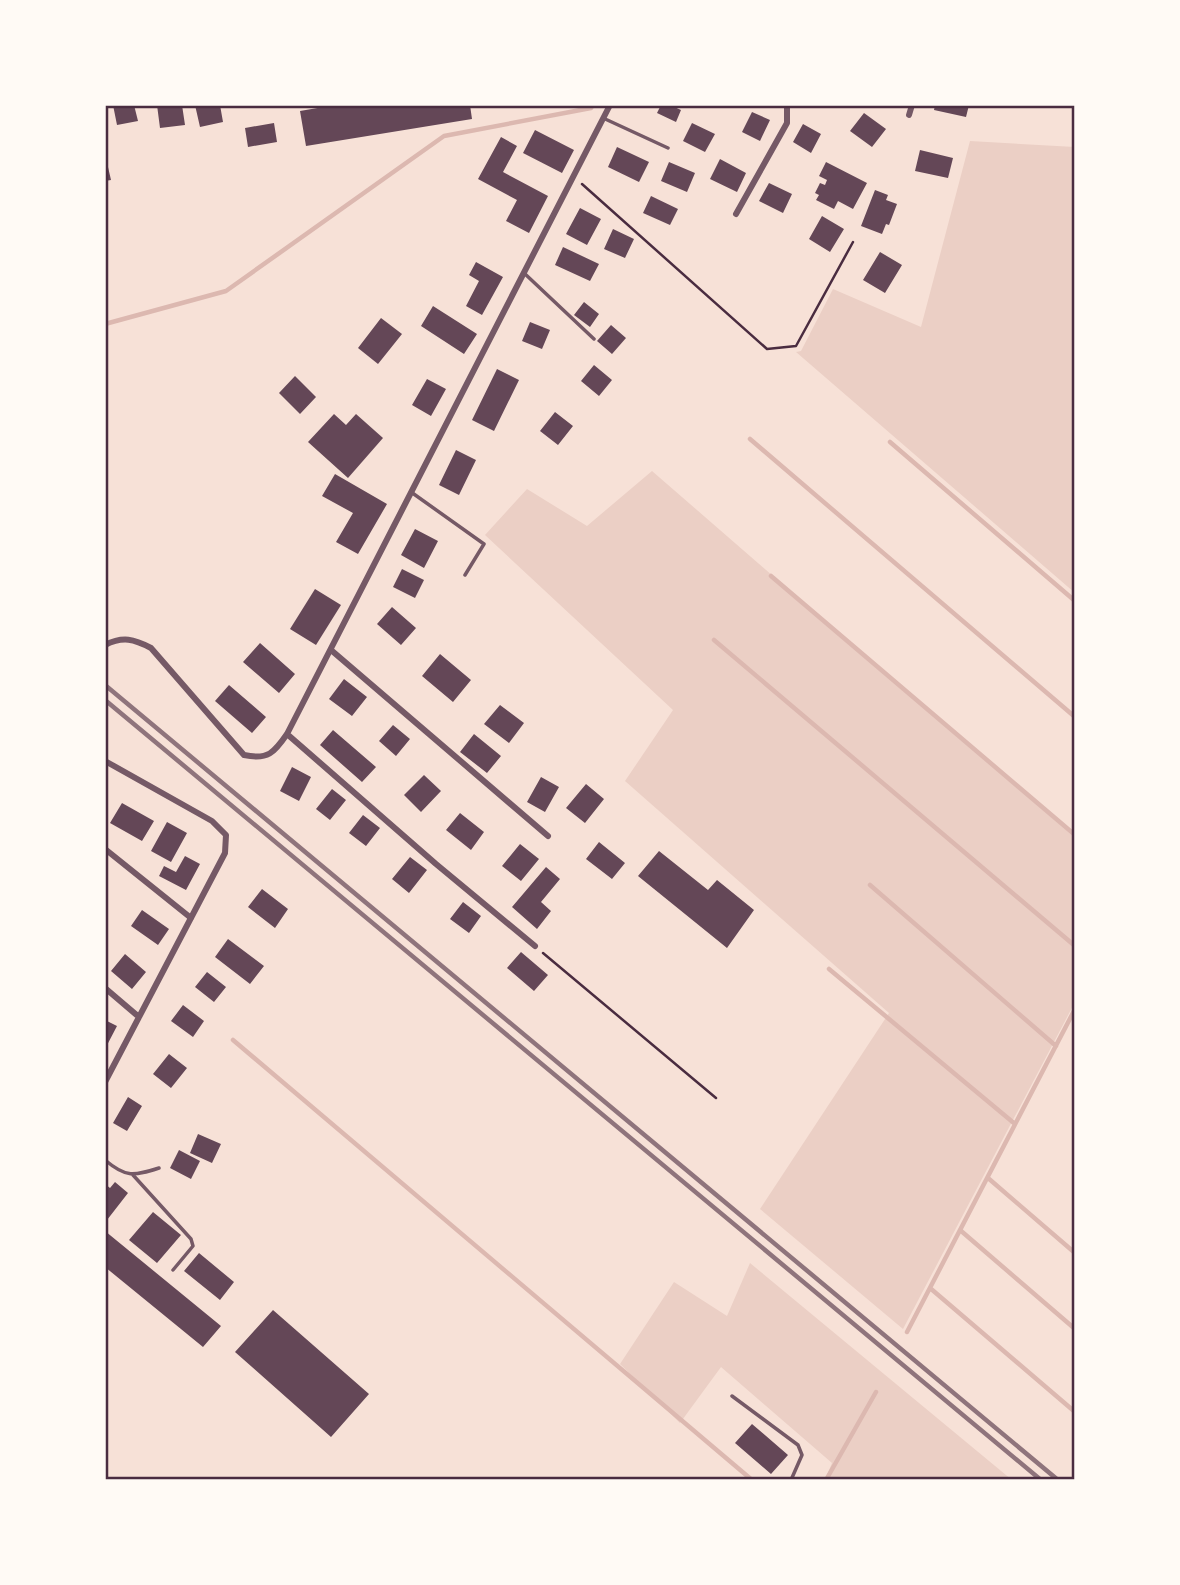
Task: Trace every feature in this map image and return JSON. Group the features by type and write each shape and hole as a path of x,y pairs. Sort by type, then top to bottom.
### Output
{"street":[{"path":"105,645 118,639 136,640 150,648 244,755 257,758 277,749 331,650 610,105"},
{"path":"736,214 786,123 786,105"},
{"path":"909,115 912,105"},
{"path":"331,650 548,836"},
{"path":"287,734 535,946"},
{"path":"105,761 212,821 226,835 225,853 105,1082"},
{"path":"105,849 191,918"},
{"path":"105,988 139,1017"}],"lane":[{"path":"603,118 668,148"},
{"path":"524,274 594,339"},
{"path":"411,492 484,544 466,575"},
{"path":"105,1160 121,1172 133,1175 159,1168"},
{"path":"133,1175 191,1239 192,1247 173,1270"},
{"path":"732,1396 797,1445 802,1455 791,1480"}],"path":[{"path":"573,177 767,349 796,346 853,242"},
{"path":"535,946 716,1098"}],"shaded area":[{"path":"970,141 1075,147 1075,593 796,352 801,351 833,289 921,327"},
{"path":"652,471 1075,838 1075,1002 903,1329 760,1209 889,1013 625,781 673,710 485,535 527,489 587,526"},
{"path":"750,1263 1012,1480 825,1480 832,1463 721,1367 680,1423 620,1364 674,1282 727,1316"}],"building":[{"path":"113,105 134,105 138,121 117,125"},
{"path":"157,105 182,105 185,125 160,128"},
{"path":"195,105 220,105 223,122 200,127"},
{"path":"335,105 470,105 472,119 306,146 300,111"},
{"path":"661,105 670,105 681,110 676,122 657,113"},
{"path":"935,105 969,105 966,117 934,110"},
{"path":"752,112 770,120 760,141 742,132"},
{"path":"864,113 886,129 872,147 850,131"},
{"path":"274,123 277,142 248,147 245,128"},
{"path":"692,123 715,134 705,152 683,141"},
{"path":"803,124 821,134 811,153 793,142"},
{"path":"535,130 574,150 562,173 523,153"},
{"path":"501,137 517,146 503,172 548,196 529,233 506,221 517,200 478,179"},
{"path":"617,147 649,162 639,182 608,167"},
{"path":"920,150 953,158 948,178 915,171"},
{"path":"105,154 111,180 105,181"},
{"path":"720,159 746,173 737,192 710,179"},
{"path":"669,162 695,173 687,192 661,181"},
{"path":"826,162 867,183 853,209 838,201 834,209 816,200 819,195 815,193 820,183 825,185 827,180 819,176"},
{"path":"769,183 792,194 783,213 759,201"},
{"path":"875,190 888,195 886,200 897,204 889,225 886,224 882,234 861,226"},
{"path":"651,196 678,209 670,225 643,213"},
{"path":"580,208 601,219 587,245 566,234"},
{"path":"822,216 844,229 830,252 809,239"},
{"path":"613,229 634,239 625,258 604,249"},
{"path":"563,247 599,264 590,281 555,265"},
{"path":"880,252 902,265 885,293 863,280"},
{"path":"476,262 503,277 482,315 466,306 479,281 469,275"},
{"path":"584,302 599,314 590,327 574,315"},
{"path":"433,306 477,334 464,354 421,326"},
{"path":"381,318 402,334 378,364 358,348"},
{"path":"530,322 550,330 542,349 522,341"},
{"path":"611,325 626,338 612,354 597,341"},
{"path":"594,365 612,380 599,396 581,381"},
{"path":"497,369 519,380 494,431 472,420"},
{"path":"295,376 316,397 300,414 279,393"},
{"path":"427,379 446,389 431,416 412,405"},
{"path":"555,412 573,426 558,445 540,431"},
{"path":"334,414 346,425 356,414 383,438 348,478 308,442"},
{"path":"456,450 476,460 459,495 439,485"},
{"path":"335,474 387,504 358,554 336,542 353,513 322,496"},
{"path":"415,529 438,541 424,568 401,555"},
{"path":"402,569 424,580 415,598 393,587"},
{"path":"315,589 341,605 316,645 290,629"},
{"path":"392,607 416,628 401,645 377,624"},
{"path":"260,643 295,674 279,693 243,662"},
{"path":"440,654 471,680 453,702 422,676"},
{"path":"344,679 367,697 352,716 329,699"},
{"path":"229,685 266,717 252,733 215,701"},
{"path":"500,705 524,723 509,743 484,724"},
{"path":"393,725 410,739 396,756 379,741"},
{"path":"333,730 376,767 362,782 320,745"},
{"path":"474,734 501,756 487,773 460,752"},
{"path":"292,767 311,777 299,801 280,791"},
{"path":"424,775 441,791 421,812 404,795"},
{"path":"541,777 559,787 545,812 527,802"},
{"path":"586,784 604,799 585,823 566,808"},
{"path":"332,789 346,800 330,820 316,809"},
{"path":"122,803 154,821 142,841 110,823"},
{"path":"460,813 484,832 471,850 446,830"},
{"path":"363,815 380,828 366,846 349,833"},
{"path":"167,822 187,833 171,862 151,851"},
{"path":"599,842 625,863 612,879 586,859"},
{"path":"520,844 539,859 521,881 502,866"},
{"path":"659,851 708,890 717,880 754,910 727,948 638,876"},
{"path":"185,856 200,864 186,890 159,876 164,866 176,872"},
{"path":"410,857 427,870 409,893 392,879"},
{"path":"546,867 560,879 541,902 551,911 537,929 512,907"},
{"path":"262,889 288,909 275,928 248,907"},
{"path":"463,902 481,916 469,933 450,919"},
{"path":"142,910 169,929 158,945 131,926"},
{"path":"228,939 264,966 250,984 215,957"},
{"path":"521,952 548,975 534,991 507,968"},
{"path":"125,954 146,972 132,989 111,971"},
{"path":"207,972 226,987 214,1002 195,987"},
{"path":"183,1005 204,1021 193,1037 171,1021"},
{"path":"105,1020 117,1026 105,1049"},
{"path":"169,1054 187,1068 171,1088 153,1074"},
{"path":"128,1097 142,1106 127,1131 113,1123"},
{"path":"198,1134 221,1144 212,1163 190,1153"},
{"path":"179,1150 200,1161 191,1179 170,1168"},
{"path":"115,1182 128,1193 107,1220 105,1184 110,1188"},
{"path":"153,1212 181,1235 157,1263 129,1240"},
{"path":"105,1231 221,1326 203,1347 105,1267"},
{"path":"199,1253 234,1282 220,1300 184,1271"},
{"path":"273,1310 369,1394 331,1437 235,1352"},
{"path":"752,1424 788,1455 771,1474 735,1443"}],"waterway":[{"path":"105,324 226,291 444,136 591,108 593,105"},
{"path":"750,439 1075,717"},
{"path":"890,442 1075,601"},
{"path":"771,576 1075,835"},
{"path":"714,640 1075,946"},
{"path":"870,885 1056,1046"},
{"path":"829,969 1015,1124"},
{"path":"907,1332 1075,1009"},
{"path":"233,1040 752,1480"},
{"path":"988,1178 1075,1253"},
{"path":"960,1230 1075,1329"},
{"path":"930,1288 1075,1412"},
{"path":"826,1480 876,1392"}],"railway":[{"path":"105,685 1058,1480"},
{"path":"105,700 1041,1480"}]}
